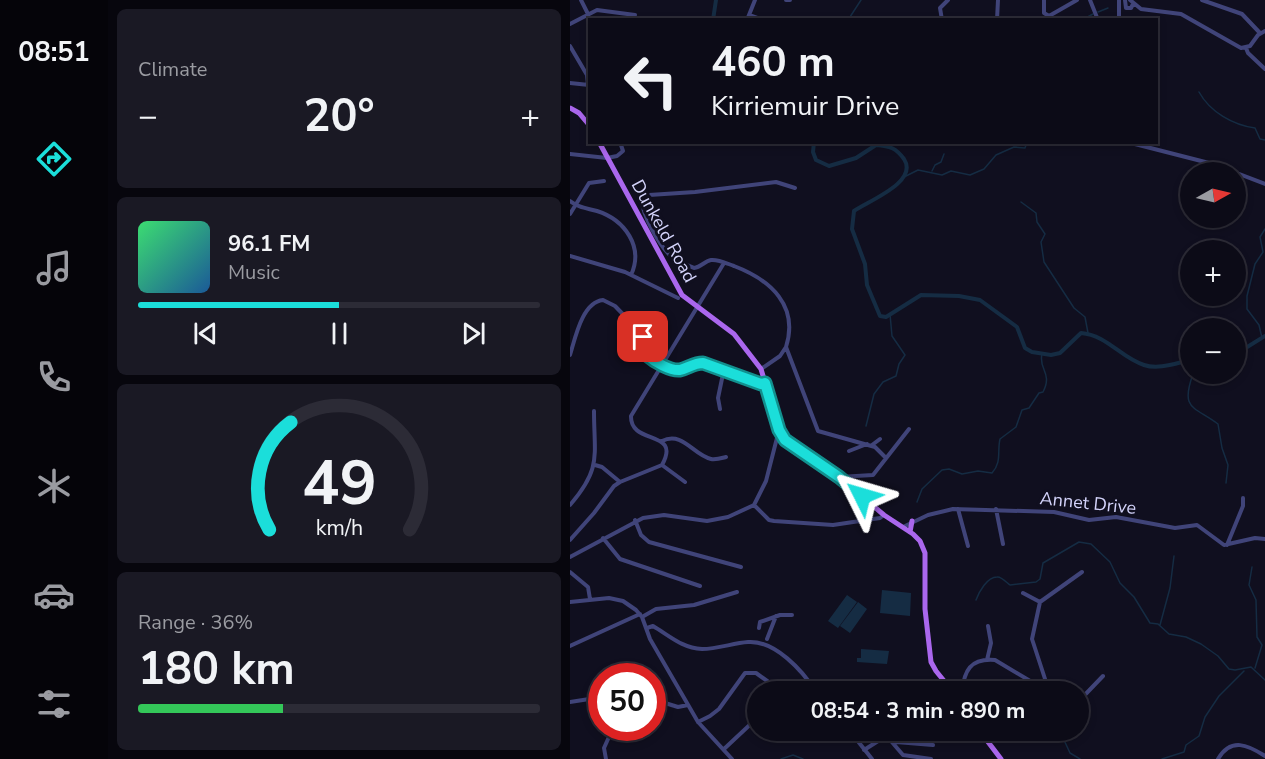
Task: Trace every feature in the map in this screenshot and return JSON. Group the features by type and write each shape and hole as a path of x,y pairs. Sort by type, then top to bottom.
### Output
{"main road":[{"path":"570,108 588,124"},
{"name":"Dunkeld Road","path":"600,144 677,288 696,308 734,334 760,369 779,430 791,446 839,477 884,515 919,539 924,550 925,609 932,662 944,681"},
{"path":"910,532 912,521"},
{"path":"987,741 1001,759"}],"street":[{"path":"581,0 588,14"},
{"path":"748,17 755,0"},
{"path":"942,18 940,8 948,0"},
{"path":"997,18 998,0"},
{"path":"1044,0 1044,13 1049,16 1077,0"},
{"path":"1090,0 1097,18"},
{"path":"1119,0 1119,18"},
{"path":"1125,0 1126,8 1131,8 1132,2 1141,9 1181,14 1239,47 1246,48 1251,45 1260,33 1265,31"},
{"path":"1202,0 1242,14 1260,33"},
{"path":"570,24 598,10 635,15"},
{"path":"570,46 585,72 588,82"},
{"path":"1246,48 1265,69"},
{"path":"570,83 588,86"},
{"path":"570,154 616,157 622,153 621,144"},
{"path":"1134,144 1213,164 1265,184"},
{"path":"570,214 589,183 604,181"},
{"path":"760,369 779,357 786,347 791,323 776,290 742,270 724,263 712,260 694,268 671,255 658,239 642,208 641,201 645,196 776,182 795,188"},
{"path":"570,201 576,206 601,213 625,230 636,253 631,275"},
{"path":"570,258 631,275 678,298"},
{"path":"724,263 633,410 630,419 632,427 638,433 662,441 669,438 680,440 712,459 726,457"},
{"path":"570,355 582,320 594,303 603,300 615,306 641,333 647,355 662,364 675,370 699,363 724,369 761,384 765,383"},
{"path":"786,347 818,431 869,445 881,451 886,458"},
{"path":"720,409 718,398 724,369"},
{"path":"570,505 587,483 594,465 594,411"},
{"path":"839,477 870,476 909,429"},
{"path":"570,557 635,520 658,515 699,521 716,520 754,505 766,481 779,430"},
{"path":"849,451 880,439"},
{"path":"570,540 614,486 662,465 666,454 662,441"},
{"path":"595,459 620,482"},
{"path":"594,465 600,466"},
{"path":"662,465 685,482"},
{"path":"1227,545 1244,498"},
{"path":"754,505 769,520 774,521 833,525 880,518 884,515"},
{"name":"Annet Drive","path":"903,527 912,521 944,509 1054,512 1089,520 1114,516 1175,528 1198,525 1219,543 1227,545"},
{"path":"958,509 968,546"},
{"path":"996,509 1003,544"},
{"path":"635,520 640,535 652,543 741,567"},
{"path":"603,538 620,559 700,586"},
{"path":"1227,545 1255,538 1265,539"},
{"path":"570,572 588,587 590,599"},
{"path":"1046,681 1032,639 1040,602 1082,572"},
{"path":"570,646 642,617 656,609 694,605 737,592"},
{"path":"1023,593 1040,602"},
{"path":"570,602 604,597 620,600 678,643 698,648 747,642 759,644 784,655 809,681"},
{"path":"759,628 758,622 776,616 792,615"},
{"path":"767,639 776,616"},
{"path":"642,617 650,639 698,722 732,759"},
{"path":"647,628 653,626"},
{"path":"987,660 991,643 988,626"},
{"path":"964,681 965,672 971,666 987,660 995,660 1030,681"},
{"path":"698,722 718,709 745,673 756,673 767,681"},
{"path":"1089,691 1103,676"},
{"path":"570,702 588,699"},
{"path":"666,703 678,707 688,705"},
{"path":"724,749 747,727"},
{"path":"606,759 603,752 607,741"},
{"path":"857,741 872,759"},
{"path":"864,750 879,741"},
{"path":"892,741 933,745"},
{"path":"892,741 903,755 932,759"},
{"path":"1218,759 1226,749 1238,744 1246,745 1265,756"}],"water":[{"path":"882,590 911,593 910,616 880,613"},
{"path":"847,595 857,602 838,628 828,621"},
{"path":"858,602 867,609 850,633 840,626"},
{"path":"861,649 889,651 887,664 857,662 857,658 861,658"}],"waterway":[{"path":"713,18 716,0"},
{"path":"849,18 861,0"},
{"path":"1098,12 1108,8"},
{"path":"1086,18 1093,14"},
{"path":"1199,92 1209,106 1231,121 1255,128 1260,139 1265,140"},
{"path":"814,144 813,152 816,160 829,166 856,158 876,145 892,148 904,159 907,167 898,183 854,211 852,229 865,264 867,285 880,316 886,317 921,295 959,296 980,300 1017,327 1025,348 1032,352 1051,355 1060,353 1081,333 1099,338 1144,365 1162,366 1180,362"},
{"path":"902,178 918,170 942,175 951,171 970,175 984,169 996,155 1014,147 1025,148 1026,144"},
{"path":"932,171 935,165 941,162 944,154"},
{"path":"1021,202 1036,213 1037,222 1045,234 1041,242 1044,262 1074,308 1085,317 1088,333"},
{"path":"1262,338 1259,325 1247,309 1247,296 1255,264 1263,252 1260,237 1265,229"},
{"path":"866,426 874,394 883,382 896,376 899,364 905,355 892,336 890,314"},
{"path":"1246,348 1265,336"},
{"path":"917,502 922,489 942,470 949,469 962,474 978,471 992,473 998,461 1000,439 1016,427 1022,410 1029,408 1046,386 1042,354"},
{"path":"1190,384 1188,394 1192,406 1218,424 1222,448 1228,465 1226,483"},
{"path":"976,600 990,579 997,577 1010,585 1036,582 1040,579 1043,563 1079,542 1091,544 1110,562 1120,583 1134,597 1150,623 1158,624 1169,634 1186,637 1201,644 1218,656 1229,669 1251,667 1265,680"},
{"path":"1160,625 1170,588 1174,556"},
{"path":"1252,567 1249,585 1256,600 1257,637 1262,645 1255,668"},
{"path":"1162,759 1184,752 1186,745 1199,736 1205,717 1219,696 1244,671"},
{"path":"1064,741 1070,753 1080,759"},
{"path":"781,759 793,755 803,759"}],"route":[{"path":"643,337 647,355 672,369 680,370 703,363 761,384 765,383 779,430 785,440 839,477 862,496"}]}
